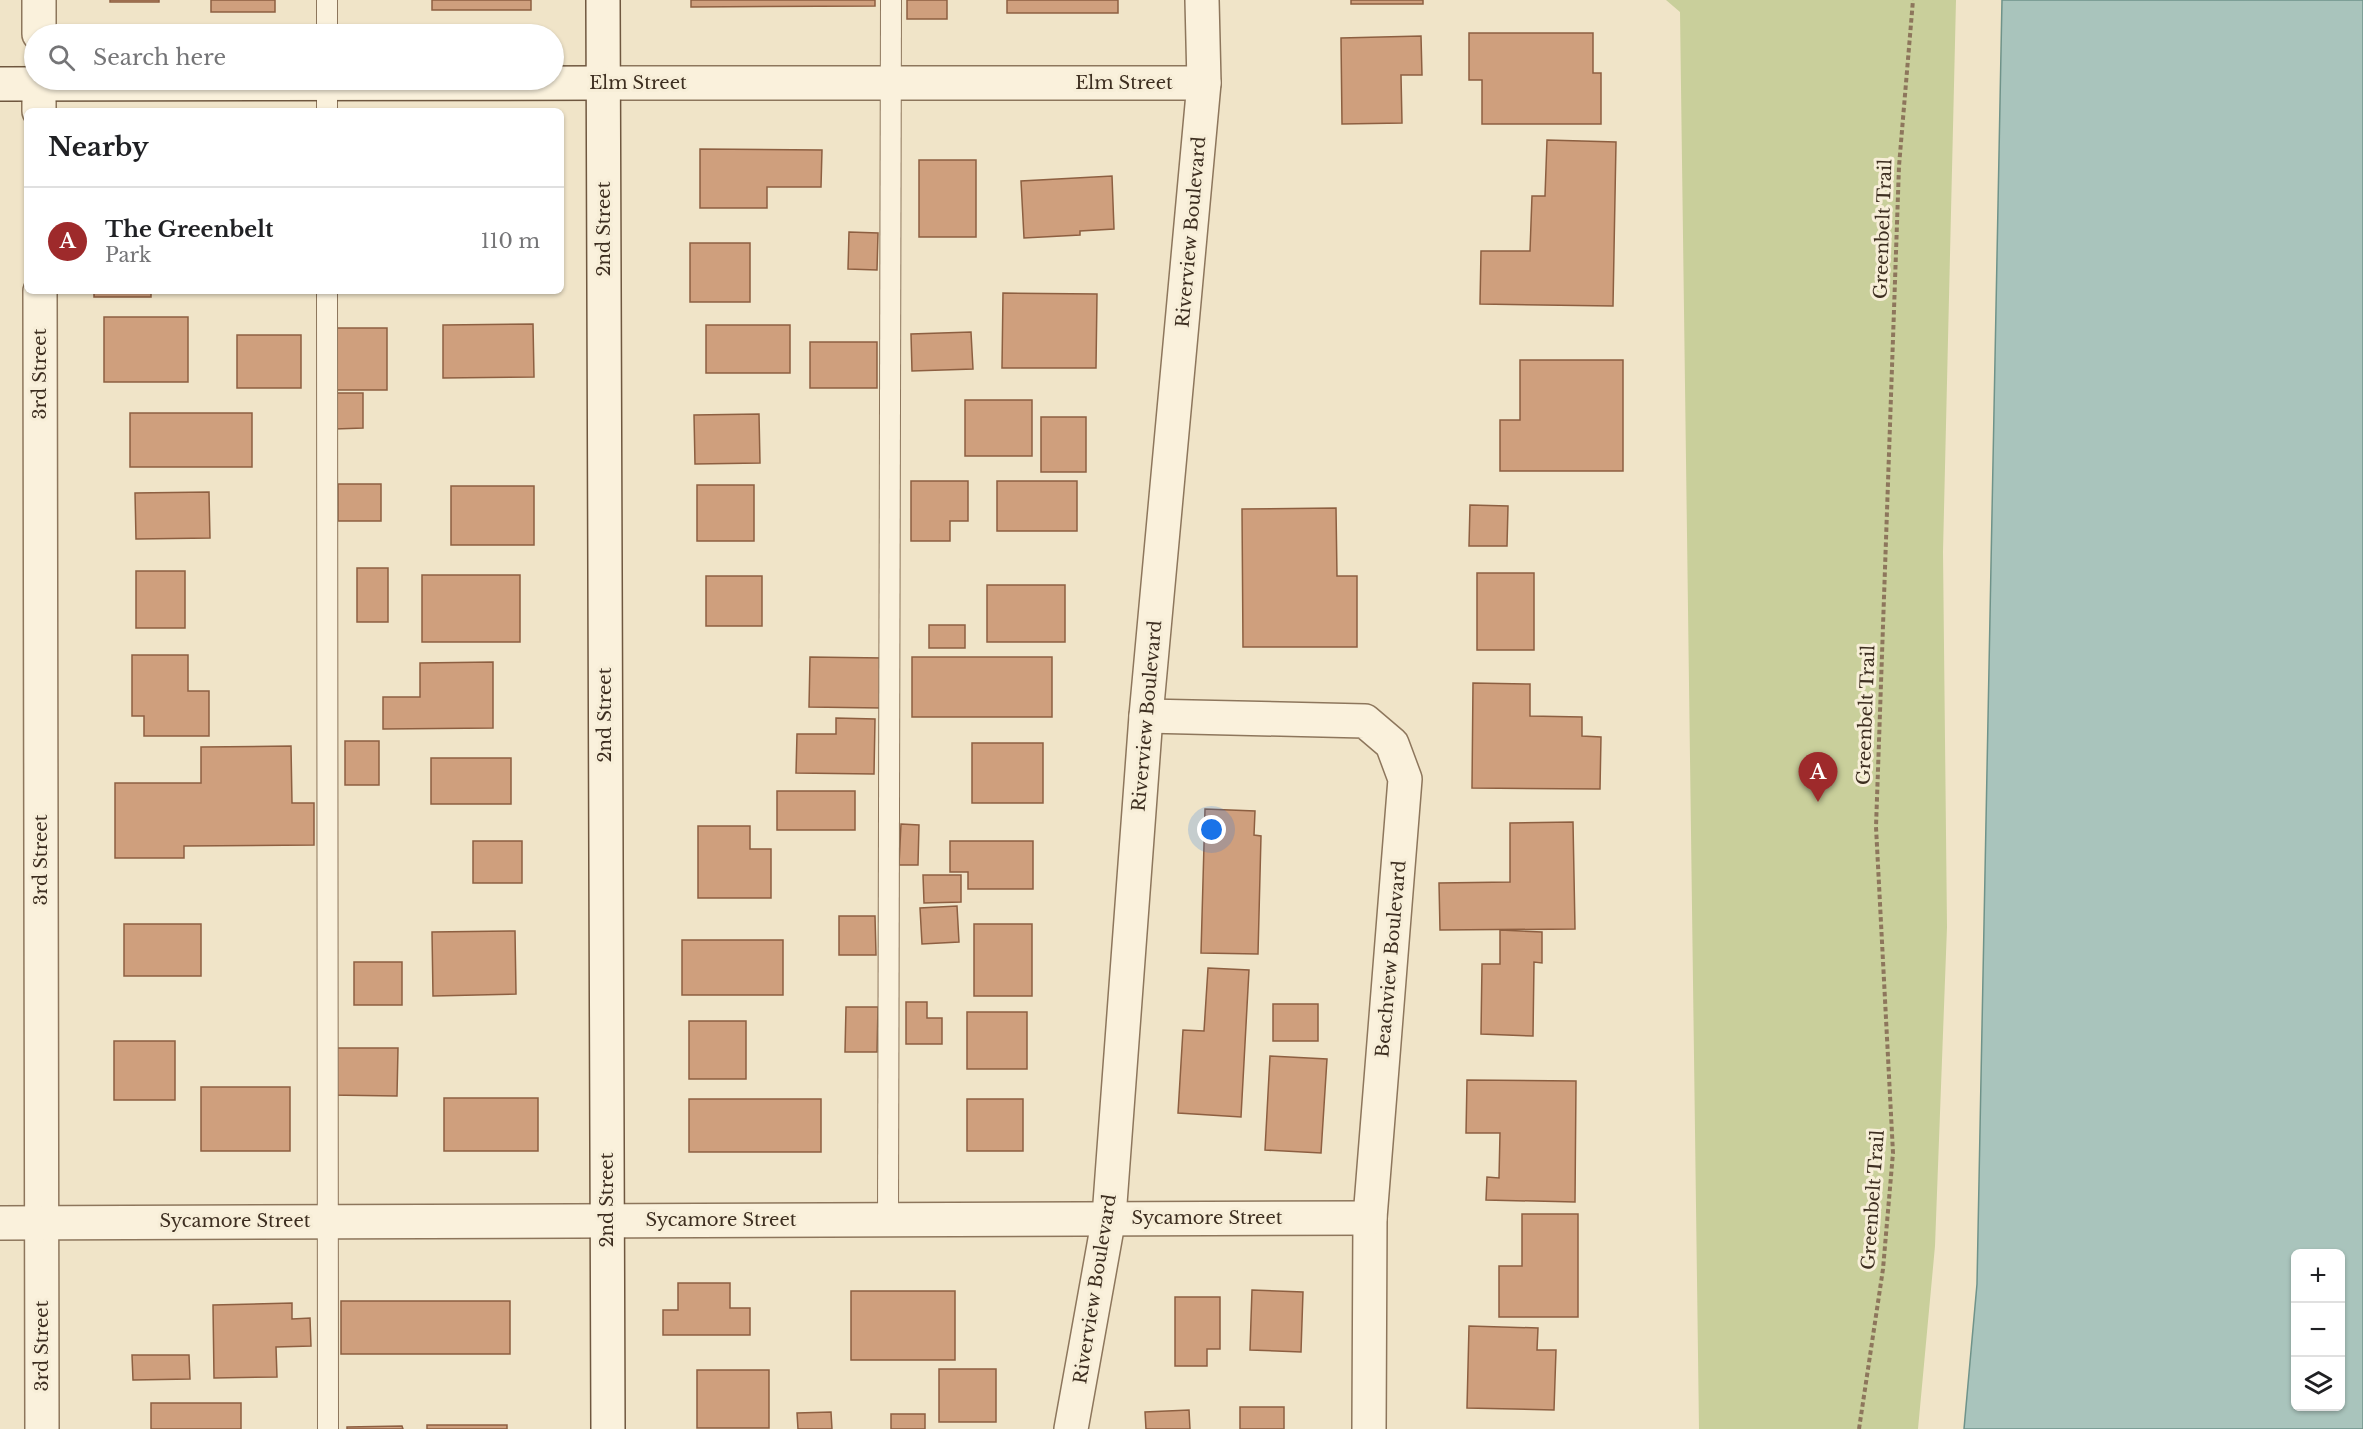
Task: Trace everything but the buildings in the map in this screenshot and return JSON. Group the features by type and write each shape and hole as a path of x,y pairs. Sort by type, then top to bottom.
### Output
{"street":[{"path":"39,0 39,24"},
{"name":"2nd Street","path":"603,0 608,1429"},
{"name":"Riverview Boulevard","path":"1071,1429 1109,1217 1146,716 1204,83 1202,0"},
{"name":"Elm Street","path":"564,84 1204,83"},
{"name":"Elm Street","path":"0,84 24,89"},
{"name":"Elm Street","path":"39,92 362,90"},
{"name":"3rd Street","path":"40,294 42,1429"},
{"name":"Beachview Boulevard","path":"1146,716 1365,721 1392,744 1405,779 1370,1218 1369,1429"},
{"name":"Sycamore Street","path":"0,1222 1370,1218"}],"lane":[{"path":"327,0 327,24"},
{"path":"888,1219 891,0"},
{"path":"327,294 328,1429"}],"path":[{"name":"Greenbelt Trail","path":"1859,1429 1883,1269 1893,1153 1876,827 1899,166 1913,0"}],"green space":[{"path":"1666,0 1956,0 1943,552 1947,927 1935,1246 1918,1429 1699,1429 1680,12"}],"water":[{"path":"2002,0 2363,0 2363,1429 1964,1429 1977,1284"}],"place":[{"name":"The Greenbelt","path":"1818,802"}]}
